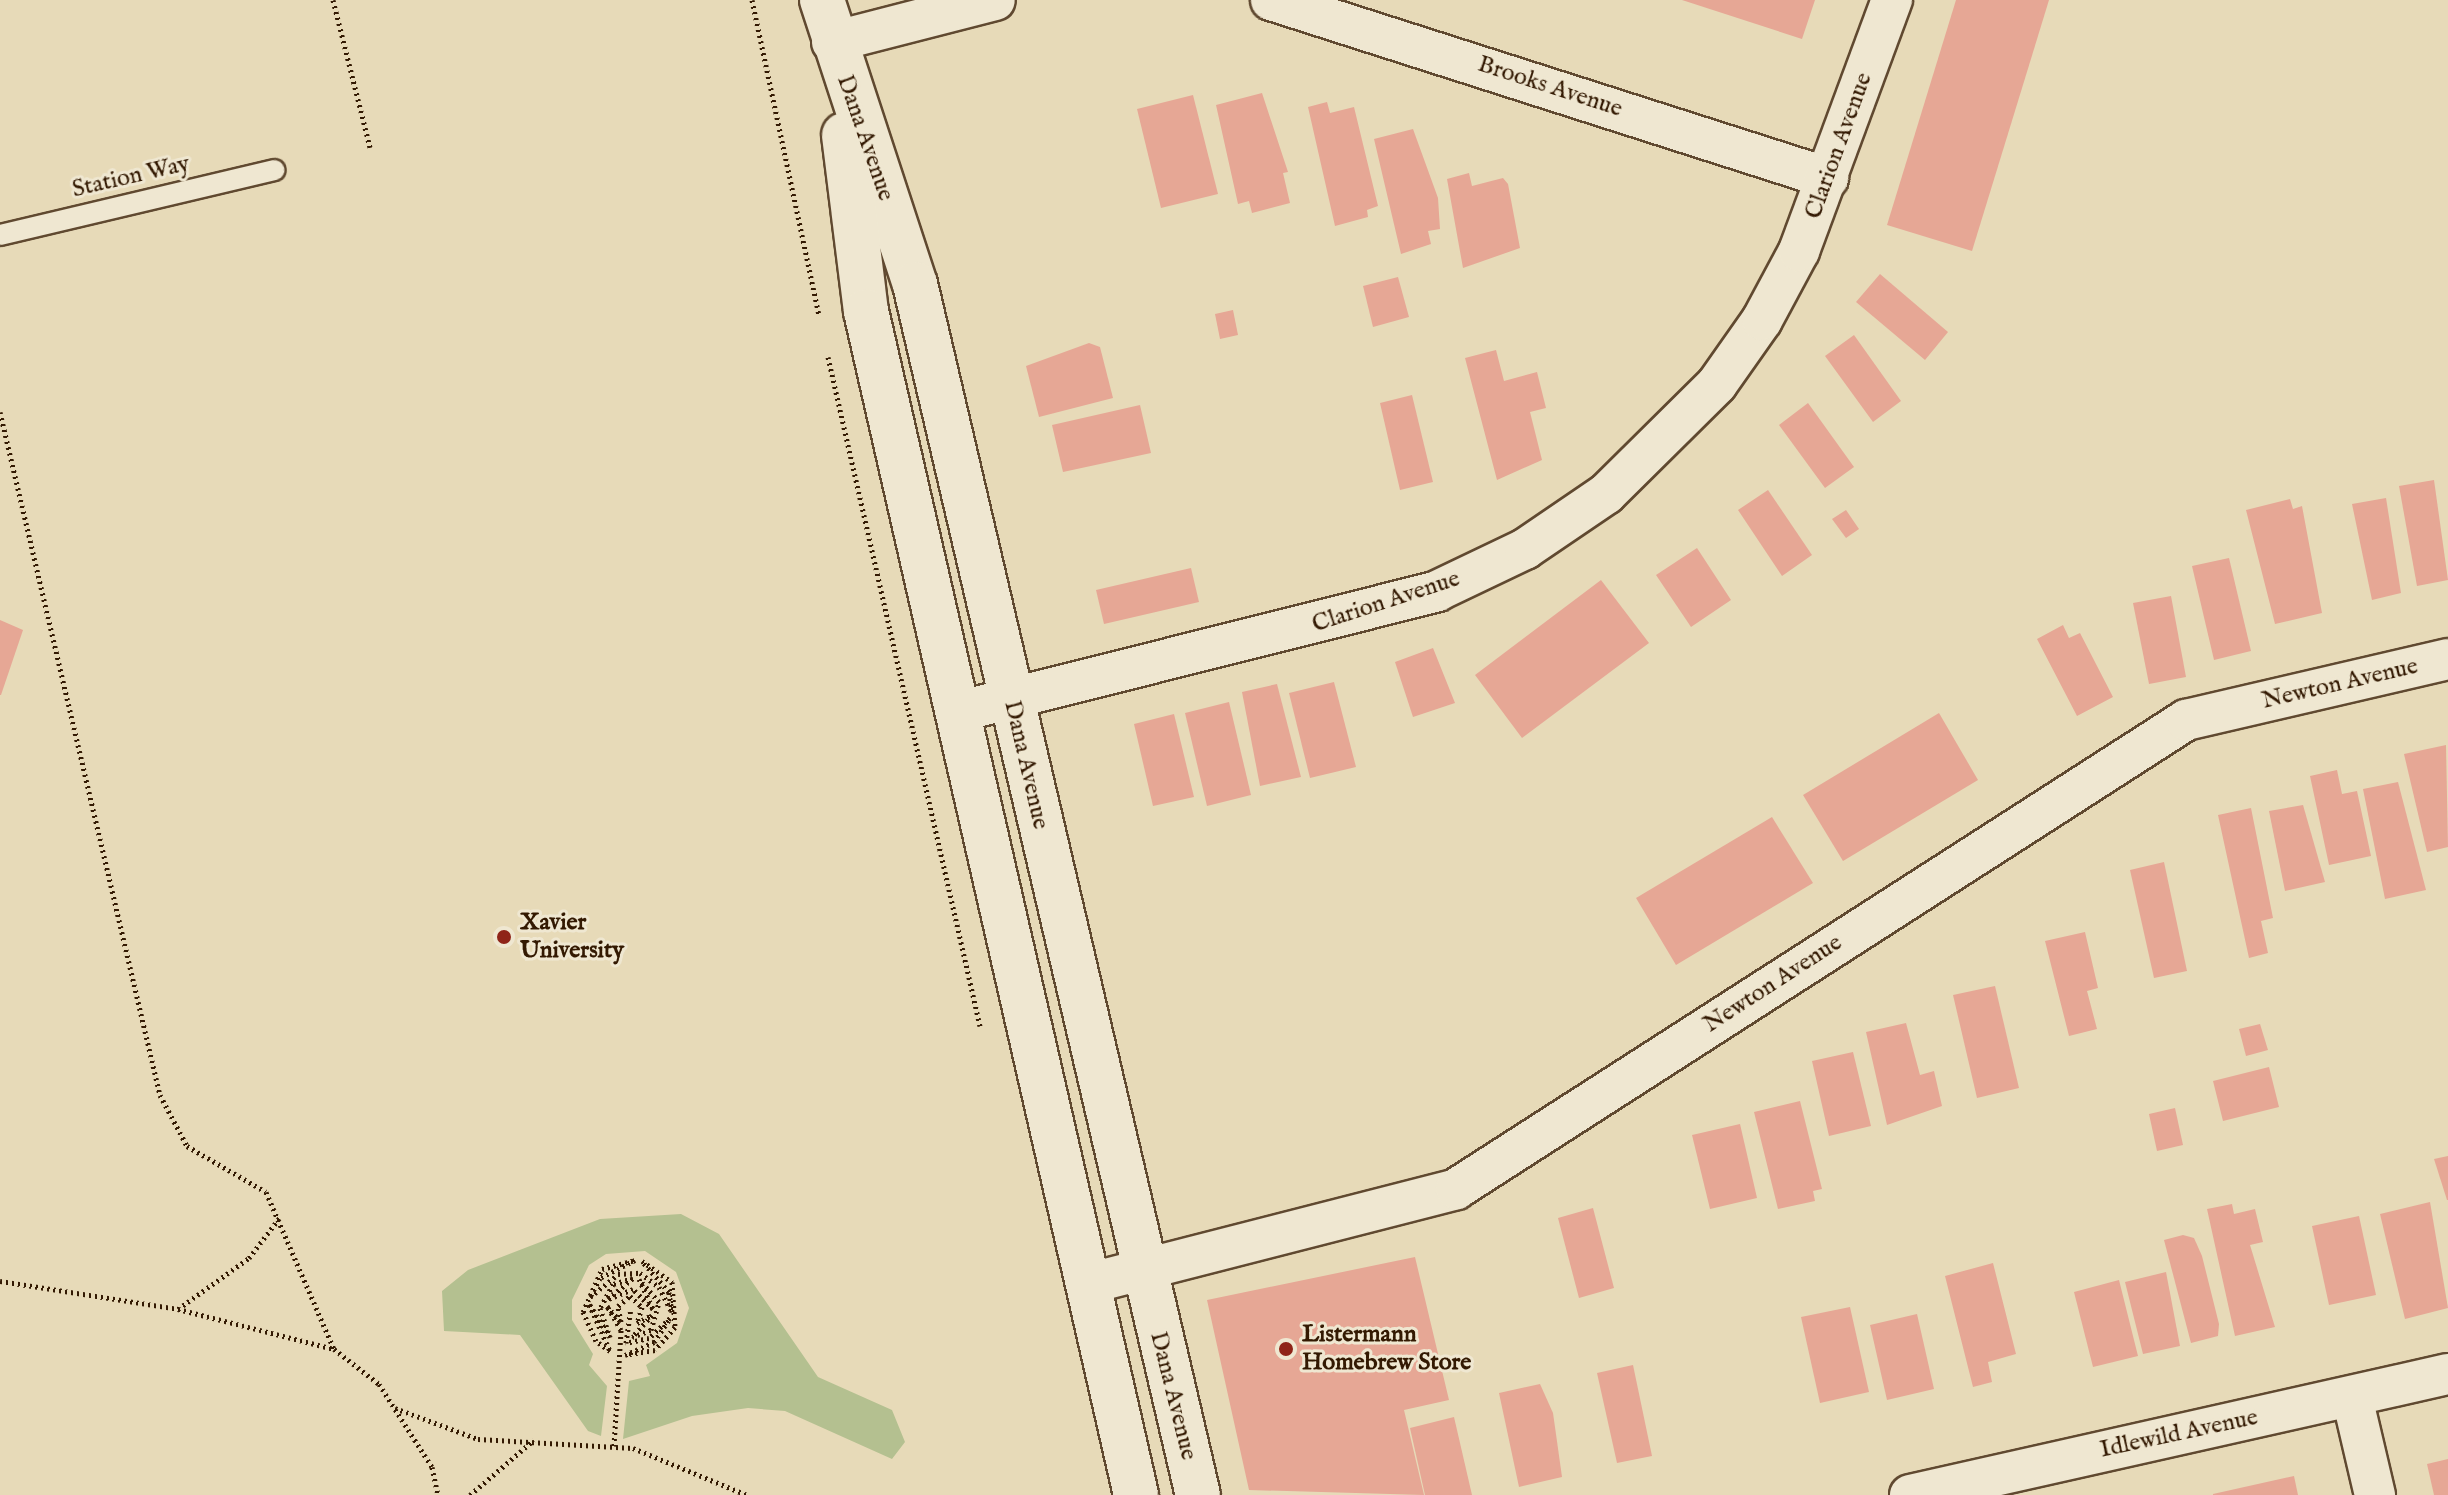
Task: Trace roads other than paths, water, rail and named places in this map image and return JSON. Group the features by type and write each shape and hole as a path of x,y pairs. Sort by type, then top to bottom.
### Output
{"street":[{"name":"Dana Avenue","path":"822,0 832,42 915,284 1142,1270 1198,1495"},
{"path":"832,42 995,0"},
{"name":"Brooks Avenue","path":"1271,0 1828,178"},
{"name":"Clarion Avenue","path":"957,712 1362,615 1437,591 1525,549 1606,494 1717,384 1799,251 1892,0"},
{"name":"Dana Avenue","path":"832,42 866,311 1136,1495"},
{"name":"Newton Avenue","path":"1087,1284 1456,1189 2186,720 2448,659"},
{"name":"Idlewild Avenue","path":"1910,1495 2448,1374"},
{"path":"2352,1397 2375,1495"}],"lane":[{"name":"Station Way","path":"0,235 274,170"}],"place":[{"name":"Xavier University","path":"504,937"},
{"name":"Listermann Homebrew Store","path":"1286,1349"}]}
